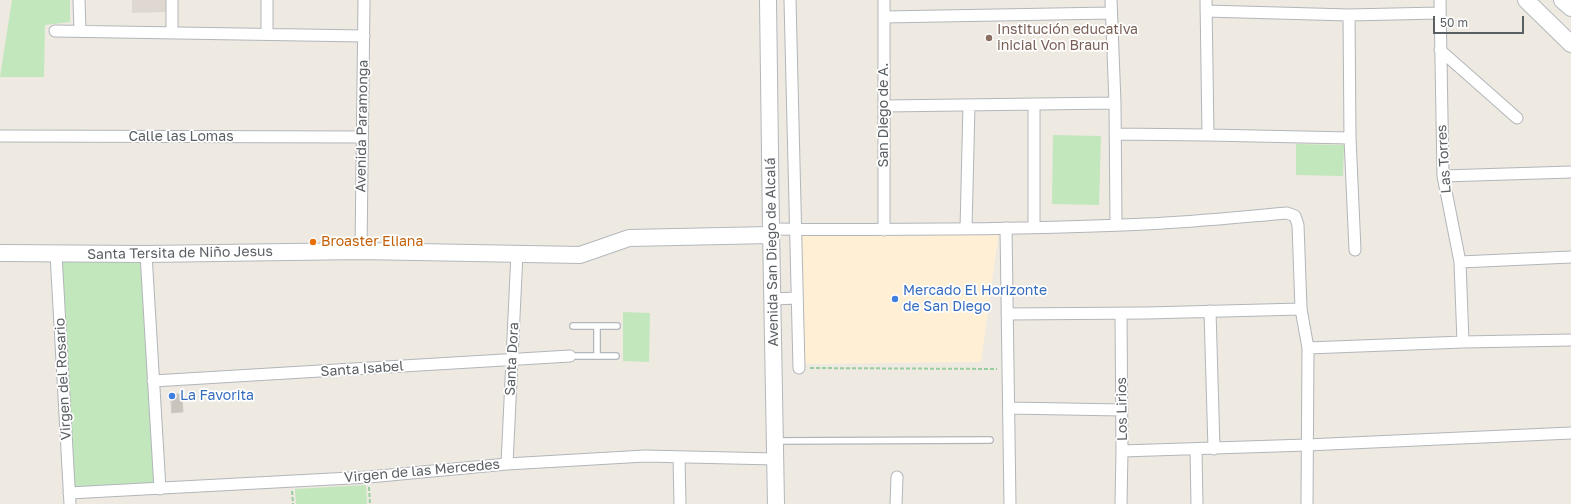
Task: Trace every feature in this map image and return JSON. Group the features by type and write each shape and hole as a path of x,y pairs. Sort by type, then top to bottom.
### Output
{"street":[{"path":"79,0 80,31"},
{"path":"172,0 172,32"},
{"path":"267,0 267,34"},
{"name":"Avenida Paramonga","path":"361,251 364,0"},
{"name":"Avenida San Diego de Alcalá","path":"768,0 776,504"},
{"name":"Avenida San Diego de Alcalá","path":"790,0 799,368"},
{"name":"San Diego de A.","path":"884,0 884,230"},
{"path":"1111,0 1115,103 1116,225"},
{"name":"Las Torres","path":"1440,0 1439,13 1443,176 1460,262 1463,342"},
{"path":"1526,0 1571,44"},
{"path":"1562,0 1571,8"},
{"path":"1208,135 1206,6 1349,15 1439,13"},
{"path":"884,17 1111,13"},
{"path":"1349,15 1350,138 1355,250"},
{"path":"55,31 364,36"},
{"path":"1440,50 1517,118"},
{"path":"884,106 1115,103"},
{"path":"1034,104 1034,227"},
{"path":"966,229 969,105"},
{"path":"1115,134 1350,138"},
{"name":"Calle las Lomas","path":"0,136 362,137"},
{"path":"1443,176 1571,172"},
{"path":"771,232 795,229 966,229 1116,225 1287,213 1295,216 1298,225 1301,309 1308,348 1307,504"},
{"path":"1006,228 1010,504"},
{"name":"Santa Tersita de Niño Jesus","path":"0,253 146,254 361,251 580,255 629,238 771,232"},
{"name":"Santa Dora","path":"507,464 517,253"},
{"name":"Virgen del Rosario","path":"56,254 70,498"},
{"path":"146,254 160,489"},
{"path":"1460,262 1571,257"},
{"path":"772,299 797,298"},
{"path":"1007,314 1301,309"},
{"path":"1210,311 1214,449"},
{"name":"Los Lirios","path":"1121,313 1121,504"},
{"path":"1308,348 1463,342 1571,340"},
{"name":"Santa Isabel","path":"153,381 570,356"},
{"path":"1009,408 1122,410"},
{"path":"1122,452 1571,433"},
{"path":"1196,449 1197,504"},
{"name":"Virgen de las Mercedes","path":"70,498 160,489 369,477 507,464 645,456 775,458"},
{"path":"679,457 680,504"},
{"path":"896,504 897,477"}],"lane":[{"path":"573,326 617,326"},
{"path":"597,326 597,356"},
{"path":"570,356 616,356"},
{"path":"775,441 990,440"}],"path":[{"path":"799,368 1008,370"},
{"path":"369,477 370,504"}],"shaded area":[{"path":"132,0 166,0 166,12 132,13"},
{"name":"Mercado El Horizonte de San Diego","path":"999,231 981,362 802,364 801,235"}],"green space":[{"path":"12,0 70,0 70,22 45,25 44,77 0,77"},
{"path":"1053,135 1101,136 1099,205 1052,204"},
{"path":"1296,144 1344,145 1343,176 1296,175"},
{"path":"141,259 154,484 74,487 62,260"},
{"path":"623,312 650,313 649,362 623,361"},
{"path":"366,485 367,504 296,504 295,489"}],"building":[{"path":"171,394 182,394 183,412 172,413"}],"place":[{"name":"Institución educativa inicial Von Braun","path":"989,38"},
{"name":"Broaster Eliana","path":"313,242"},
{"name":"Mercado El Horizonte de San Diego","path":"895,299"},
{"name":"La Favorita","path":"172,396"}]}
